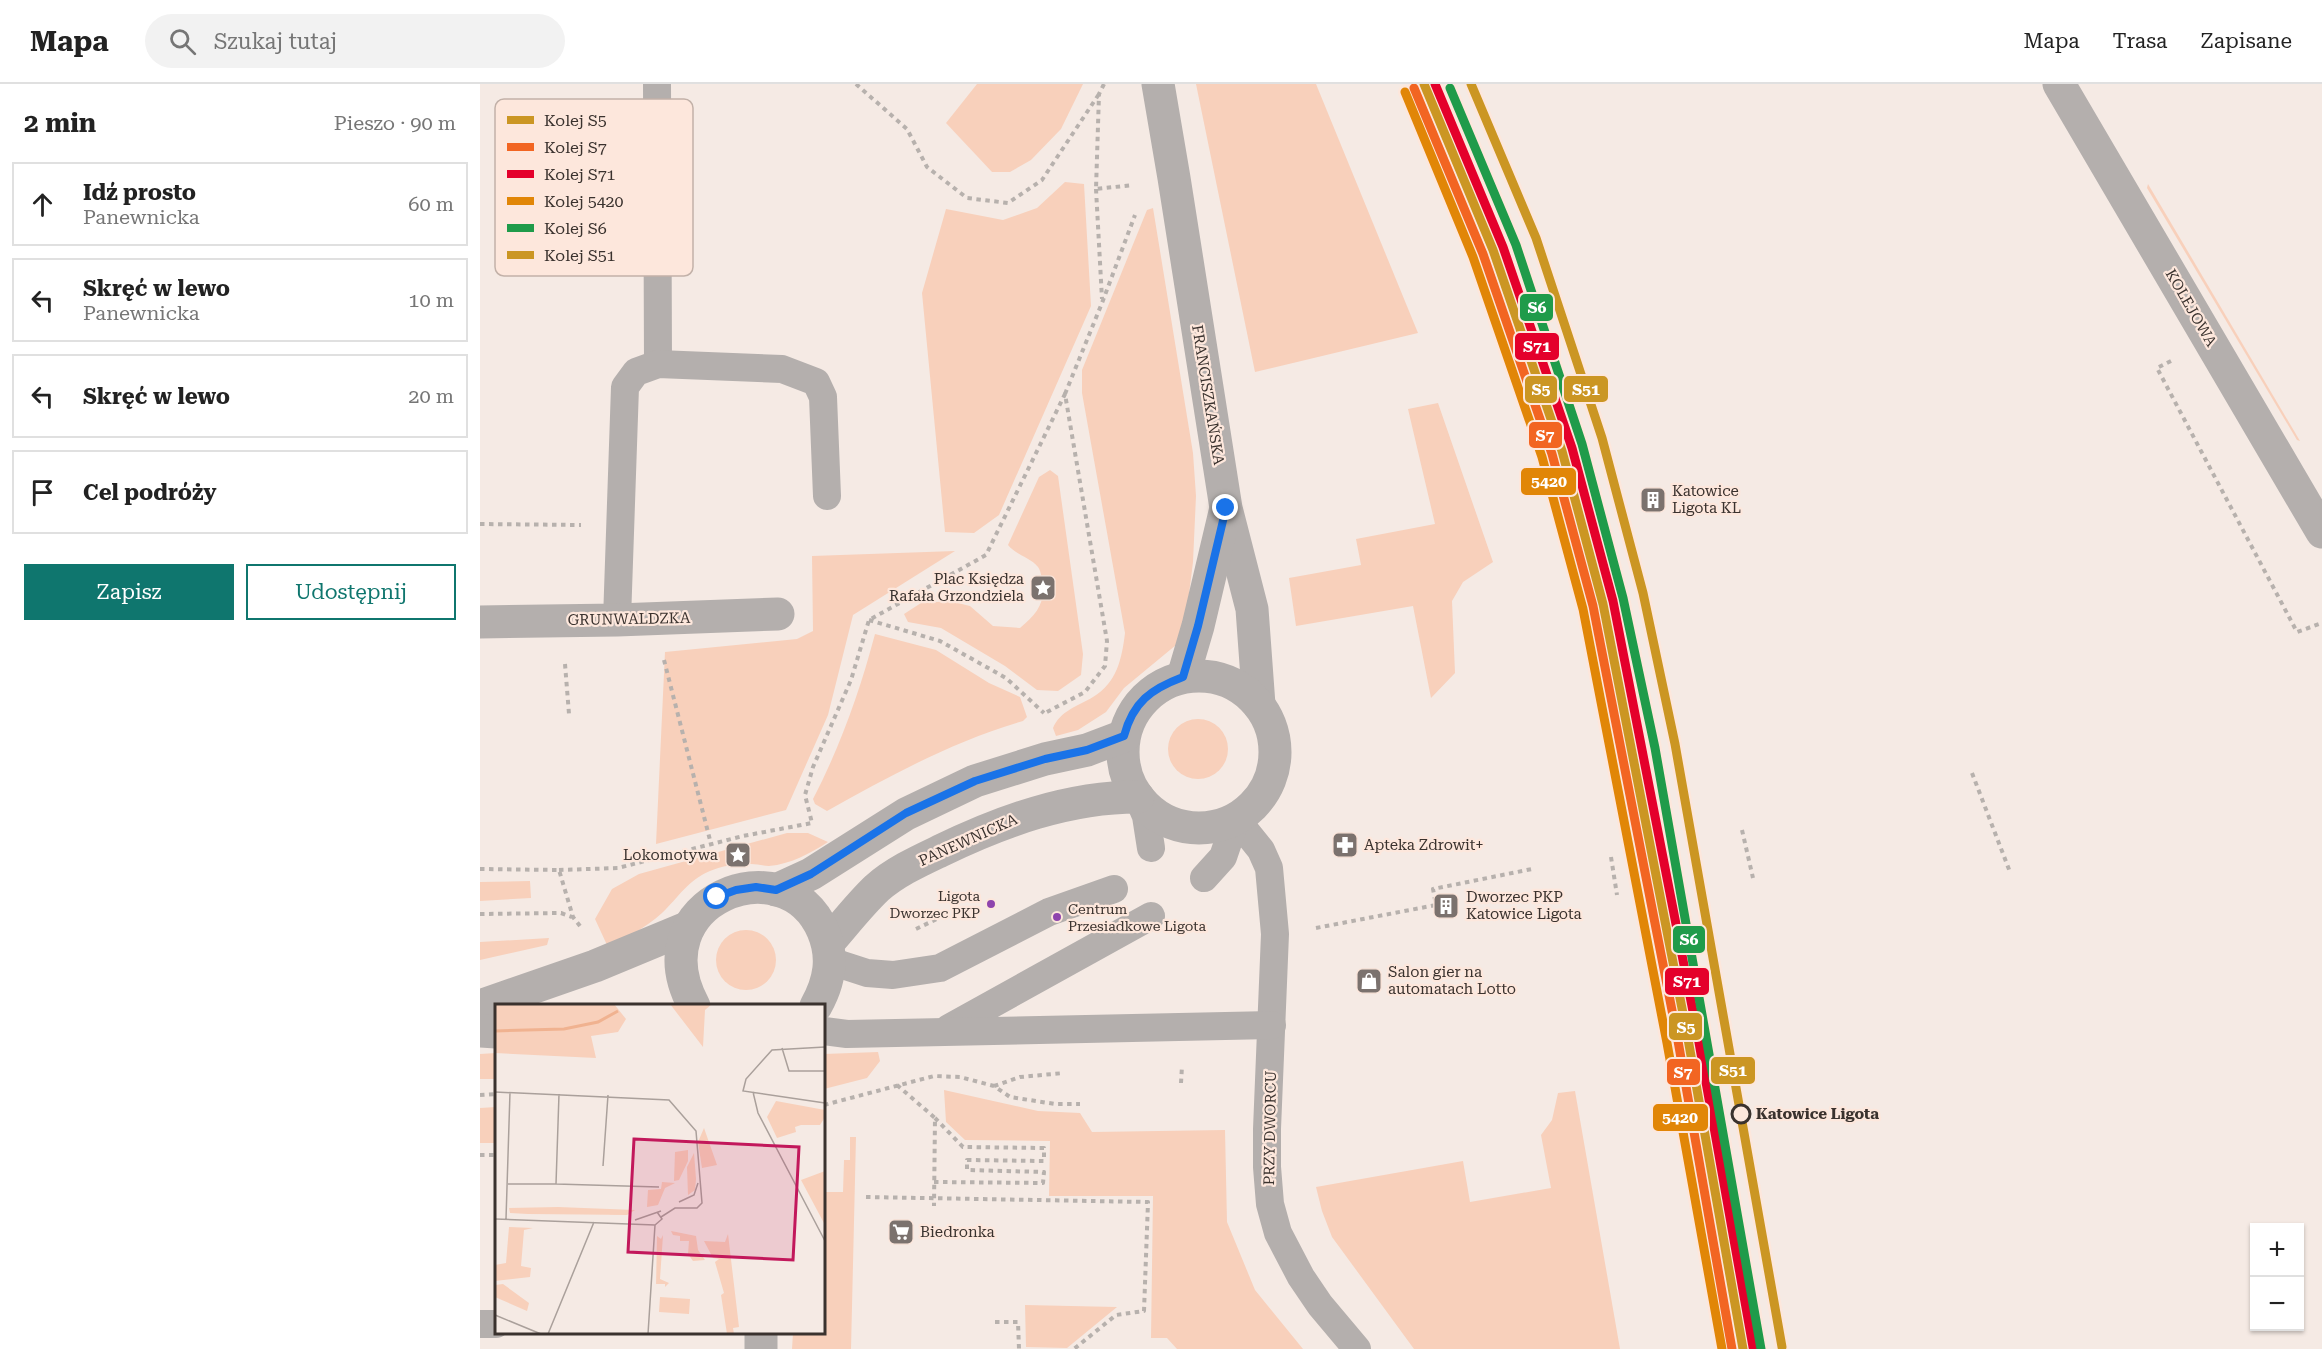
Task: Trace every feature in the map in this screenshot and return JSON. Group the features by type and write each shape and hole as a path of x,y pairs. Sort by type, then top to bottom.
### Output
{"street":[{"name":"FRANCISZKAŃSKA","path":"1158,84 1226,508 1252,609 1259,705"},
{"name":"KOLEJOWA","path":"2059,84 2322,532"},
{"path":"1183,677 1198,626 1226,508"},
{"name":"GRUNWALDZKA","path":"480,622 778,614"},
{"path":"1207,676 1230,682 1250,695 1259,705 1274,736 1275,759 1269,784 1255,804 1236,819 1221,826 1201,828 1184,828 1165,821 1145,808 1131,789 1123,767 1124,736 1128,720 1142,700 1160,685 1183,677 1207,676"},
{"path":"776,890 811,874 906,813 975,781 1045,759 1087,750 1124,736"},
{"name":"PANEWNICKA","path":"829,952 878,887 912,865 974,835 1025,816 1108,797 1138,797"},
{"path":"692,1004 684,988 680,967 681,946 689,927 700,910 717,897 736,890 756,887 776,890 796,899 812,911 829,952 827,984 817,1004"},
{"path":"480,1006 595,966 689,927"},
{"path":"480,1031 495,1032"},
{"path":"760,1334 761,1349"}],"lane":[{"path":"657,84 657,99"},
{"path":"658,276 658,364"},
{"path":"617,620 625,387 636,372 658,364 782,369 816,382 823,397 827,496"},
{"path":"1138,797 1146,816 1151,848"},
{"path":"1204,878 1223,857 1236,819"},
{"name":"PRZY DWORCU","path":"1236,819 1261,850 1269,868 1275,934 1267,1167 1270,1204 1278,1233 1300,1277 1357,1349"},
{"path":"829,952 867,972 892,975 940,968 1050,912 1114,889"},
{"path":"945,1031 1151,916"},
{"path":"825,1031 847,1034 1272,1025"}],"path":[{"path":"856,84 907,129 927,167 967,198 1008,203 1042,180 1104,84"},
{"path":"1099,94 1096,189 1102,303"},
{"path":"1096,189 1136,185"},
{"path":"812,823 805,795 813,767 851,680 869,620 986,555 1065,394 1138,206"},
{"path":"2175,360 2157,368 2297,632 2322,623"},
{"path":"1038,723 1044,713 1085,692 1105,666 1107,641 1065,394"},
{"path":"480,524 620,525"},
{"path":"561,620 569,714"},
{"path":"869,620 940,641 1006,678 1044,713"},
{"path":"661,649 711,844"},
{"path":"1972,773 2010,872"},
{"path":"480,869 618,868 711,844 812,823 823,825"},
{"path":"1742,830 1753,878"},
{"path":"1611,857 1617,895"},
{"path":"1275,934 1436,905 1432,890 1532,869"},
{"path":"480,914 561,913 573,917 559,870"},
{"path":"911,931 939,918"},
{"path":"825,1105 878,1092 896,1084 934,1076 960,1077 994,1086 1010,1097 1055,1104 1080,1104"},
{"path":"896,1084 935,1118 963,1147 1044,1148 1044,1161 967,1160 967,1170 1044,1172 1043,1183 934,1182"},
{"path":"480,1095 495,1094"},
{"path":"934,1206 935,1118"},
{"path":"866,1197 1148,1202 1144,1311 1116,1315 1074,1349"},
{"path":"995,1322 1018,1322 1019,1349"}],"shaded area":[{"path":"977,84 1083,84 1061,129 1031,160 1010,172 992,172 946,123"},
{"path":"1196,84 1316,84 1418,333 1255,372"},
{"path":"1065,182 1084,184 1091,306 999,515 974,533 945,532 922,293 946,209 1003,220 1037,208"},
{"path":"2148,184 2300,441 2297,440 2147,188"},
{"path":"1153,208 1193,453 1196,496 1193,562 1185,626 1176,645 1124,688 1106,712 1078,730 1056,736 1053,728 1060,717 1108,685 1117,669 1122,652 1125,633 1082,393 1082,370 1147,210"},
{"path":"1438,403 1493,562 1463,582 1452,601 1455,673 1431,698 1413,606 1296,626 1289,578 1361,565 1356,539 1435,524 1408,409"},
{"path":"1050,470 1058,476 1083,654 1081,675 1058,691 1037,690 1005,666 941,628 908,622 904,614 921,603 950,601 970,606 993,626 1020,628 1031,618 1039,607 1043,595 1040,572 1035,564 1008,545 1039,477"},
{"path":"955,551 853,615 828,715 786,810 656,844 665,652 797,639 813,631 812,556"},
{"path":"875,634 936,650 989,683 1020,697 1027,717 1023,721 997,729 922,760 827,811 815,804 813,799 848,718"},
{"path":"1198,719 1219,728 1228,749 1219,770 1198,779 1177,770 1168,749 1177,728"},
{"path":"787,833 808,833 828,842 785,863 769,866 735,864 710,871 689,884 662,913 649,923 629,936 607,945 595,919 612,889 639,874"},
{"path":"530,881 531,898 480,901 480,882"},
{"path":"746,930 767,939 776,960 767,981 746,990 725,981 716,960 725,939"},
{"path":"549,938 547,945 480,960 480,942"},
{"path":"878,1052 880,1061 867,1078 825,1089 825,1054"},
{"path":"495,1053 495,1079 480,1079 480,1054"},
{"path":"944,1090 1038,1111 1080,1113 1092,1132 1225,1130 1227,1222 1255,1290 1303,1349 1177,1349 1167,1338 1151,1338 1153,1196 1049,1196 1050,1141 965,1140 946,1122"},
{"path":"1575,1091 1620,1349 1414,1349 1332,1237 1316,1187 1463,1161 1470,1202 1551,1188 1541,1135 1552,1120 1558,1093"},
{"path":"495,1107 495,1143 480,1143 480,1108"},
{"path":"850,1137 856,1137 851,1349 792,1349 793,1334 825,1334 825,1192 843,1192 844,1160 850,1160"},
{"path":"1025,1305 1117,1307 1067,1348 1026,1347"}],"rail line":[{"name":"S5","path":"1424,84 1493,250 1562,451 1603,604 1688,1039 1743,1349"},
{"name":"S71","path":"1435,84 1503,247 1572,448 1613,601 1698,1037 1753,1347"},
{"name":"S51","path":"1471,84 1536,238 1602,438 1643,593 1675,744 1782,1347"},
{"name":"S7","path":"1414,88 1483,254 1552,454 1593,606 1678,1041 1732,1349"},
{"name":"S6","path":"1450,88 1516,245 1582,444 1623,598 1655,748 1761,1349"},
{"name":"5420","path":"1405,92 1473,257 1542,457 1583,609 1667,1043 1722,1349"}],"place":[{"name":"Katowice Ligota KL","path":"1653,500"},
{"name":"Plac Księdza Rafała Grzondziela","path":"1043,588"},
{"name":"Apteka Zdrowit+","path":"1345,845"},
{"name":"Lokomotywa","path":"738,855"},
{"name":"Ligota Dworzec PKP","path":"991,904"},
{"name":"Dworzec PKP Katowice Ligota","path":"1446,906"},
{"name":"Centrum Przesiadkowe Ligota","path":"1057,917"},
{"name":"Salon gier na automatach Lotto","path":"1369,981"},
{"name":"Katowice Ligota","path":"1741,1114"},
{"name":"Biedronka","path":"901,1232"}],"route":[{"path":"717,897 736,890 756,887 776,890 811,874 906,813 975,781 1045,759 1087,750 1124,736 1128,720 1142,700 1160,685 1183,677 1198,626 1226,508"}]}
